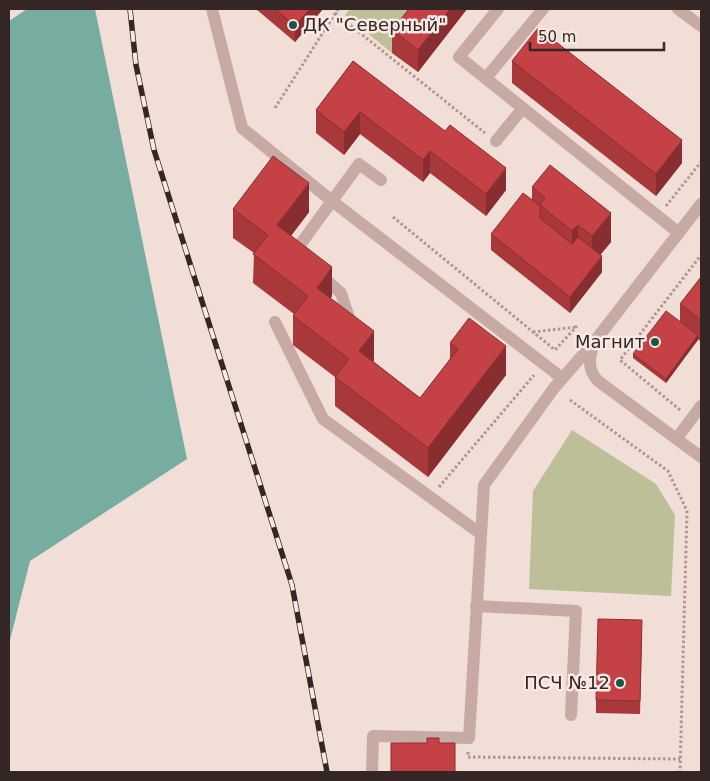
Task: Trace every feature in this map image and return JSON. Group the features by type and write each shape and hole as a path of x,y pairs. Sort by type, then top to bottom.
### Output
{"street":[{"path":"212,9 242,128 332,201 562,378"},
{"path":"498,9 459,57 679,233"},
{"path":"486,78 543,9"},
{"path":"678,9 701,26"},
{"path":"496,141 523,108"},
{"path":"353,330 341,293 294,253 359,164 381,180"},
{"path":"372,772 373,736 469,738 484,485 562,378 595,340 701,204"},
{"path":"275,322 323,418 481,534"},
{"path":"595,340 589,365 592,374 598,381 701,457"},
{"path":"677,438 701,406"},
{"path":"476,606 576,611 571,715"}],"path":[{"path":"275,108 338,9"},
{"path":"335,13 496,141"},
{"path":"658,216 701,162"},
{"path":"393,217 556,350"},
{"path":"690,419 620,360 701,255"},
{"path":"430,497 577,326 534,332"},
{"path":"570,400 668,471 687,511 680,772"},
{"path":"469,738 468,757 680,759"}],"green space":[{"path":"350,9 426,9 392,53 345,15"},
{"path":"572,430 656,484 675,515 671,596 529,589 533,491"}],"water":[{"path":"27,9 95,9 187,459 30,561 9,644 9,21"}],"building":[{"path":"275,9 310,9 295,26"},
{"path":"409,9 450,9 418,50 392,30"},
{"path":"538,28 682,140 656,174 512,61"},
{"path":"353,61 445,131 450,125 506,168 486,194 430,151 423,160 360,112 344,132 316,110"},
{"path":"273,156 309,183 277,225 332,267 317,288 374,331 359,351 420,398 458,349 450,343 469,318 506,346 428,448 335,377 349,359 293,316 308,296 253,254 268,235 233,209"},
{"path":"550,165 611,213 592,236 578,225 572,231 540,205 545,198 532,187"},
{"path":"523,193 540,206 540,218 572,244 578,237 602,256 570,297 491,234"},
{"path":"701,277 701,320 680,304"},
{"path":"666,311 698,335 666,379 633,354"},
{"path":"598,619 642,620 640,701 596,700"},
{"path":"427,738 439,738 439,743 455,743 455,772 391,772 391,743 427,743"}],"railway":[{"path":"130,9 136,65 154,150 292,585 327,772"}],"place":[{"name":"ДК \"Северный\"","path":"293,25"},
{"name":"Магнит","path":"655,342"},
{"name":"ПСЧ №12","path":"620,683"}]}
